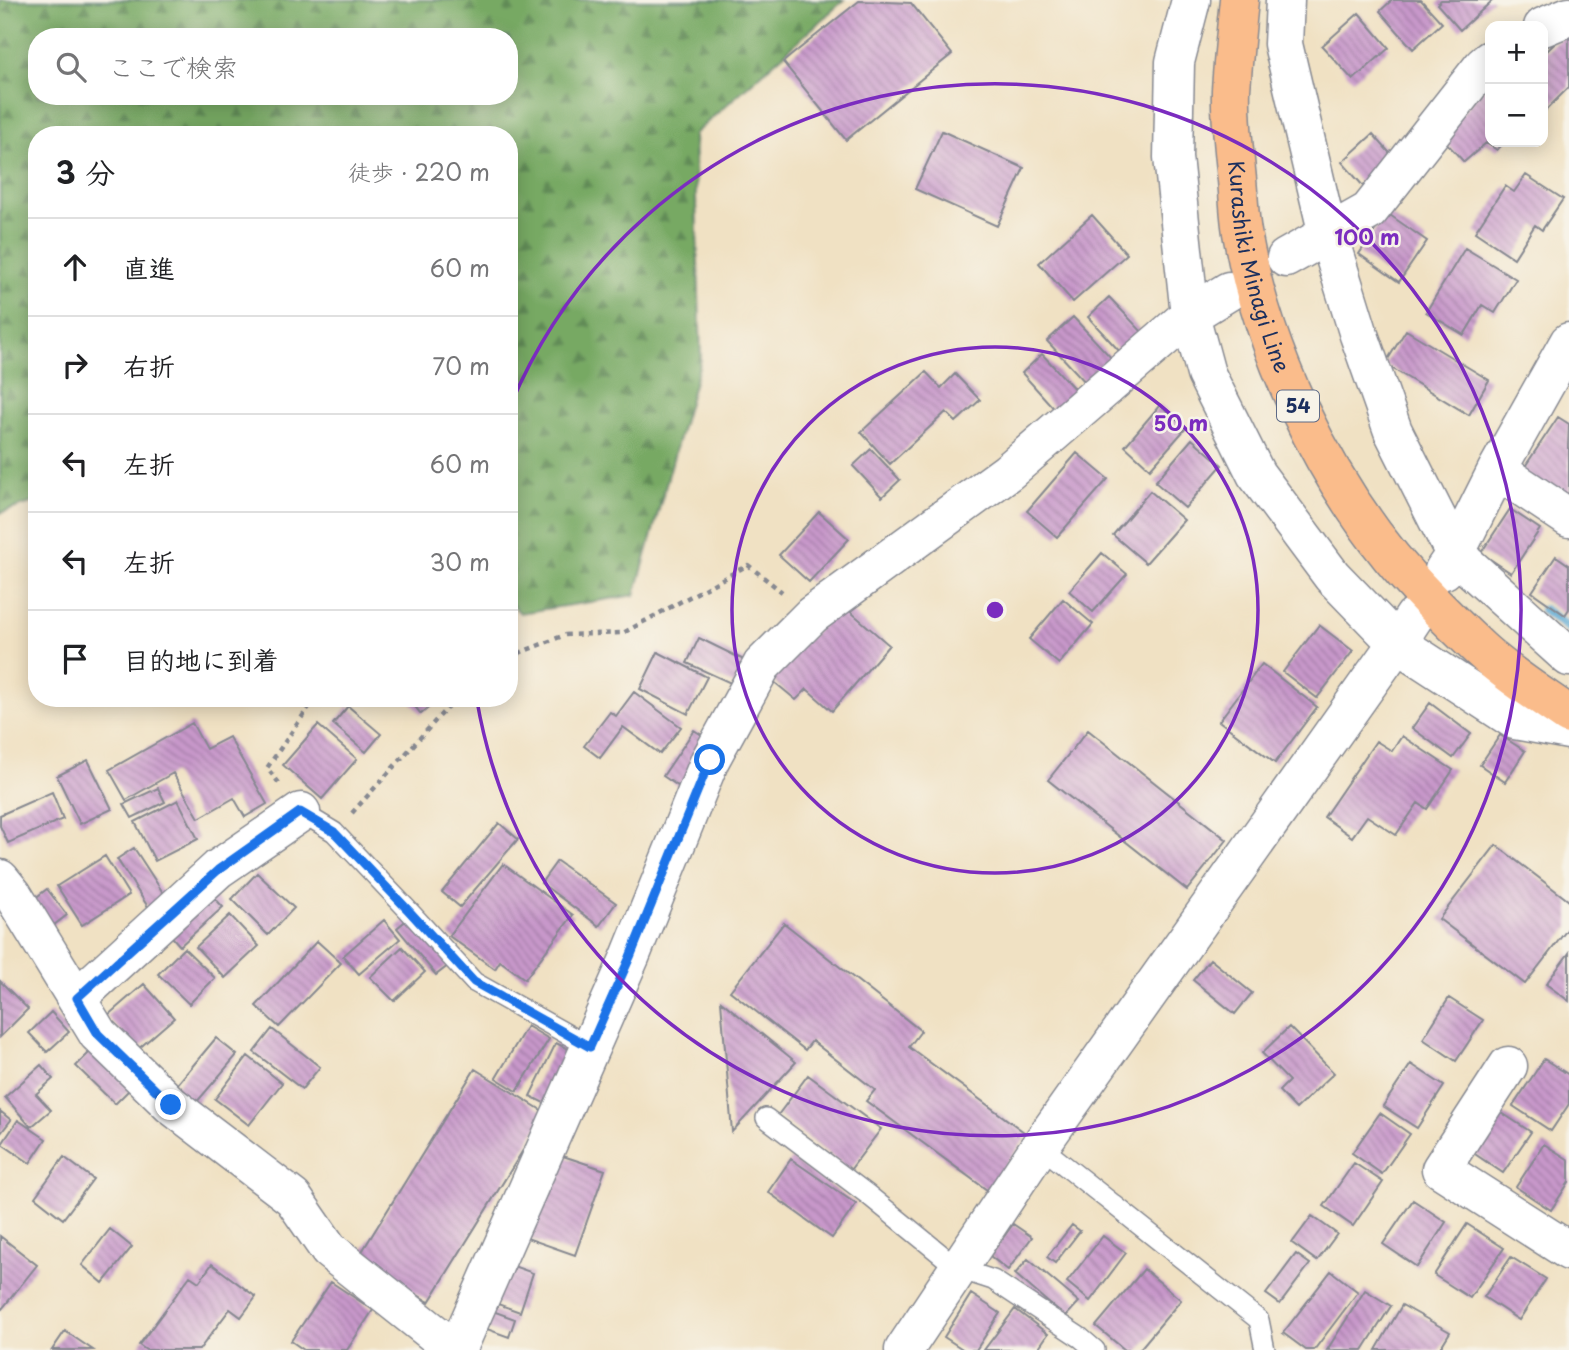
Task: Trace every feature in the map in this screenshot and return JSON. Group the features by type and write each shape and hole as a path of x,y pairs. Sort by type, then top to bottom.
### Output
{"main road":[{"name":"Kurashiki Minagi Line","path":"1240,0 1231,91 1243,237 1270,336 1299,408 1351,501 1391,557 1435,606 1482,651 1569,715"}],"street":[{"path":"1191,0 1175,62 1173,157 1190,315 1206,374 1256,474 1332,576 1406,630 1515,720 1569,730"},
{"path":"1285,0 1283,44 1328,235 1393,431 1450,562 1569,657"},
{"path":"1548,25 1569,16"},
{"path":"1286,258 1368,211 1485,64"},
{"path":"0,879 13,895 98,1034 171,1105 293,1198 329,1250 456,1350 630,957 710,760 762,665 812,615 1008,472 1190,315 1229,290"},
{"path":"1450,562 1497,470 1557,390 1569,342"},
{"path":"1497,470 1569,518"},
{"path":"904,1350 1040,1146 1406,630"},
{"path":"77,998 218,870 300,812"},
{"path":"1508,1066 1441,1169 1569,1251"}],"lane":[{"path":"300,812 334,832 474,982 590,1047"},
{"path":"766,1118 867,1194 959,1269 993,1279 1096,1350"},
{"path":"1040,1146 1259,1320 1265,1350"}],"path":[{"path":"518,652 565,635 623,633 748,565 812,615"},
{"path":"300,812 267,768 309,707"},
{"path":"334,832 448,707"}],"green space":[{"path":"0,0 844,0 694,134 701,359 635,595 520,613 518,611 518,126 28,126 28,504 0,513"}],"building":[{"path":"1392,0 1421,0 1442,23 1413,49 1380,11"},
{"path":"1441,0 1493,0 1460,30 1437,4"},
{"path":"859,1 911,3 952,54 846,140 783,62"},
{"path":"1359,13 1389,48 1353,80 1322,46"},
{"path":"1569,30 1569,87 1548,108 1548,84 1548,50"},
{"path":"1483,88 1485,144 1464,162 1442,138"},
{"path":"942,131 1024,168 997,226 915,189"},
{"path":"1373,134 1395,159 1364,187 1342,162"},
{"path":"1526,175 1563,199 1542,230 1535,225 1514,258 1475,232 1505,186 1514,192"},
{"path":"1387,213 1427,241 1399,282 1359,254"},
{"path":"1092,215 1127,254 1073,302 1039,263"},
{"path":"1465,248 1516,279 1495,313 1482,305 1464,335 1426,312"},
{"path":"1109,297 1144,334 1122,354 1088,317"},
{"path":"1073,317 1115,362 1088,385 1047,341"},
{"path":"1406,330 1489,380 1469,415 1385,364"},
{"path":"1042,354 1079,394 1058,413 1022,373"},
{"path":"926,372 941,388 955,374 980,400 956,422 946,412 890,464 861,432"},
{"path":"1160,405 1186,428 1150,469 1125,446"},
{"path":"1558,417 1569,424 1569,503 1520,474"},
{"path":"1192,439 1222,465 1185,508 1155,482"},
{"path":"871,449 900,480 882,497 853,466"},
{"path":"1077,453 1108,479 1057,537 1027,511"},
{"path":"1150,491 1184,520 1146,563 1113,535"},
{"path":"1510,509 1540,529 1511,573 1481,553"},
{"path":"819,512 849,539 809,582 779,555"},
{"path":"1102,553 1127,574 1093,612 1069,591"},
{"path":"1556,556 1569,565 1569,609 1565,615 1532,592"},
{"path":"1063,599 1093,624 1059,664 1029,639"},
{"path":"844,606 889,645 832,711 807,689 796,700 767,676"},
{"path":"1319,625 1353,651 1317,698 1283,672"},
{"path":"699,638 746,661 735,685 687,663"},
{"path":"658,652 707,677 688,714 640,689"},
{"path":"1262,664 1317,707 1275,763 1219,721"},
{"path":"634,692 681,727 660,754 623,727 600,758 584,746 610,712 616,716"},
{"path":"1430,703 1471,734 1453,758 1412,728"},
{"path":"349,707 381,734 366,752 333,724"},
{"path":"415,707 429,707 421,714"},
{"path":"192,723 206,749 229,737 267,804 245,817 234,798 199,818 173,773 126,800 109,770"},
{"path":"318,725 357,759 322,799 283,765"},
{"path":"694,730 714,743 684,790 663,776"},
{"path":"1088,730 1227,840 1187,890 1048,780"},
{"path":"1500,735 1525,751 1505,782 1480,765"},
{"path":"1402,736 1453,770 1427,809 1418,803 1396,835 1367,816 1352,837 1324,817 1376,741 1392,751"},
{"path":"88,760 112,809 80,824 57,776"},
{"path":"158,788 165,802 132,818 124,804"},
{"path":"52,792 63,819 8,843 0,826 0,815"},
{"path":"178,800 198,839 155,861 135,822"},
{"path":"499,823 518,839 460,907 442,892"},
{"path":"1496,845 1569,901 1569,927 1525,984 1439,919"},
{"path":"134,848 169,902 152,913 117,859"},
{"path":"105,856 129,895 82,925 57,886"},
{"path":"557,861 616,903 599,926 541,883"},
{"path":"503,864 573,915 525,979 500,961 495,969 449,936"},
{"path":"257,873 294,908 268,935 232,899"},
{"path":"47,889 67,915 50,928 30,902"},
{"path":"209,892 223,907 180,946 166,930"},
{"path":"230,915 259,946 225,978 196,947"},
{"path":"409,918 449,965 436,975 397,928"},
{"path":"384,920 400,939 359,974 343,956"},
{"path":"784,923 921,1031 909,1047 1028,1135 987,1190 866,1101 875,1090 812,1041 805,1050 730,991"},
{"path":"317,941 341,963 279,1027 256,1006"},
{"path":"402,947 425,972 394,1001 370,977"},
{"path":"184,948 215,978 189,1004 158,974"},
{"path":"1569,953 1569,1001 1546,984"},
{"path":"1210,959 1252,993 1235,1014 1193,980"},
{"path":"0,981 28,1009 0,1037"},
{"path":"144,984 174,1018 137,1050 107,1016"},
{"path":"1449,998 1483,1020 1456,1061 1423,1039"},
{"path":"721,1001 796,1062 732,1132"},
{"path":"51,1012 69,1032 47,1052 29,1033"},
{"path":"527,1026 549,1039 517,1091 496,1078"},
{"path":"1289,1027 1334,1073 1296,1109 1279,1091 1289,1081 1262,1053"},
{"path":"272,1029 320,1067 302,1089 254,1052"},
{"path":"216,1038 237,1055 190,1110 170,1093"},
{"path":"556,1043 574,1052 548,1105 530,1096"},
{"path":"97,1045 136,1083 115,1104 76,1066"},
{"path":"248,1056 282,1083 249,1125 215,1099"},
{"path":"1544,1059 1569,1075 1569,1104 1551,1131 1513,1106"},
{"path":"1411,1064 1444,1086 1417,1128 1383,1106"},
{"path":"41,1065 53,1079 36,1094 51,1110 31,1127 5,1097"},
{"path":"475,1069 546,1113 429,1302 358,1258"},
{"path":"808,1075 881,1129 850,1170 778,1115"},
{"path":"1496,1109 1531,1132 1503,1173 1469,1150"},
{"path":"0,1111 11,1120 0,1134"},
{"path":"1380,1113 1410,1134 1382,1174 1352,1153"},
{"path":"18,1120 46,1139 30,1163 2,1144"},
{"path":"1544,1144 1569,1160 1569,1182 1551,1210 1516,1187"},
{"path":"548,1151 605,1170 575,1255 518,1235"},
{"path":"64,1157 93,1179 63,1219 35,1197"},
{"path":"791,1159 856,1204 832,1238 768,1192"},
{"path":"1354,1163 1383,1182 1353,1226 1324,1206"},
{"path":"1413,1200 1446,1222 1417,1267 1383,1244"},
{"path":"1312,1216 1337,1234 1317,1261 1292,1243"},
{"path":"1013,1224 1032,1237 1008,1270 990,1256"},
{"path":"1467,1224 1504,1248 1470,1298 1434,1275"},
{"path":"1072,1225 1080,1231 1055,1263 1047,1257"},
{"path":"110,1229 132,1247 103,1283 82,1265"},
{"path":"0,1236 37,1265 2,1309 0,1307"},
{"path":"1103,1236 1126,1253 1090,1301 1067,1282"},
{"path":"1296,1254 1310,1264 1280,1304 1266,1294"},
{"path":"1511,1257 1546,1279 1519,1320 1484,1297"},
{"path":"1028,1259 1079,1302 1065,1317 1015,1274"},
{"path":"505,1263 533,1273 520,1312 492,1302"},
{"path":"212,1264 256,1297 241,1317 230,1309 199,1350 146,1350 139,1345 190,1276 199,1282"},
{"path":"1144,1269 1181,1300 1139,1350 1125,1350 1096,1326"},
{"path":"1331,1271 1358,1292 1314,1350 1306,1350 1283,1333"},
{"path":"331,1282 373,1310 347,1350 304,1350 291,1341"},
{"path":"1365,1290 1391,1306 1363,1350 1327,1350"},
{"path":"971,1294 1000,1313 976,1350 964,1350 944,1337"},
{"path":"1402,1305 1450,1332 1439,1350 1376,1350"},
{"path":"1015,1309 1048,1334 1037,1350 984,1350"},
{"path":"490,1310 515,1319 509,1337 484,1328"},
{"path":"65,1331 93,1350 52,1350"}],"waterway":[{"path":"1544,610 1569,628"}],"route":[{"path":"171,1105 98,1034 77,998 218,870 300,812 334,832 474,982 590,1047 630,957 710,760"}]}
